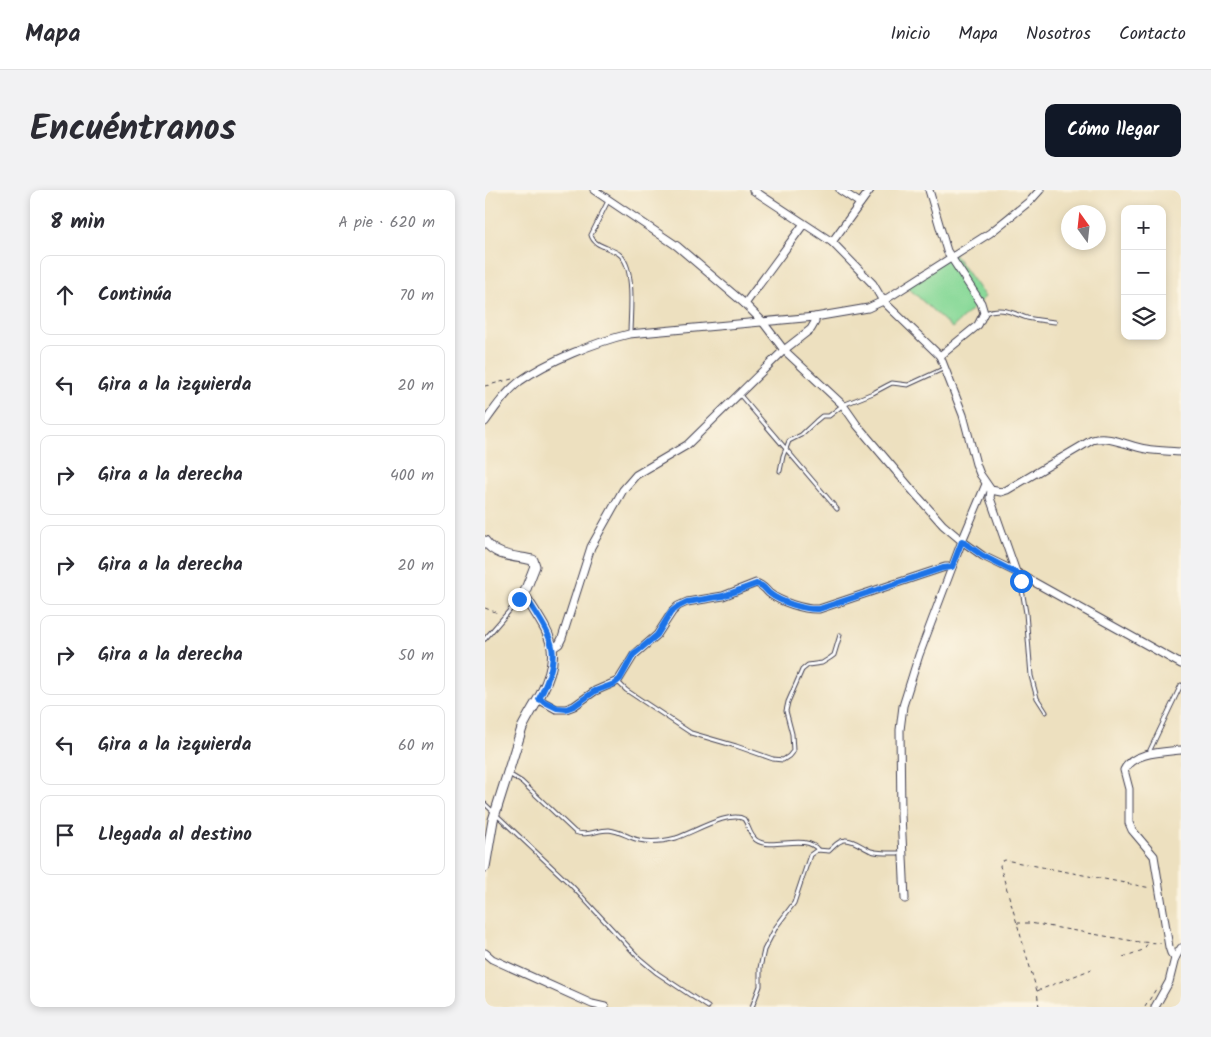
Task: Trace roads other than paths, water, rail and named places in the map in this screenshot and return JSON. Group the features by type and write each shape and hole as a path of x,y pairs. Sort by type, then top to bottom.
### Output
{"street":[{"path":"594,190 677,246 745,304 784,350 843,405 857,425 912,490 943,525 962,541 983,556 1016,572 1181,664"},
{"path":"753,190 832,242 873,284 883,301 941,356 963,415 976,464 988,487 990,498 1016,572"},
{"path":"840,190 860,203"},
{"path":"832,242 870,190"},
{"path":"929,190 944,246 981,303 984,313 978,325 941,356"},
{"path":"485,422 498,404 519,382 550,364 590,346 629,334 815,317 868,308 883,301 990,232 1031,200 1040,190"},
{"path":"745,304 803,224"},
{"path":"553,648 559,644 562,638 565,622 591,547 623,490 636,476 687,445 784,350 811,329 815,322 815,317"},
{"path":"988,487 1001,492 1007,490 1092,440 1097,439 1107,439 1145,449 1181,452"},
{"path":"905,899 900,730 903,706 919,655 962,541 988,487"},
{"path":"485,541 492,550 504,555 533,560 535,566 524,594 553,648 552,667 539,699 527,716 522,728 508,773 496,813 485,867"},
{"path":"539,699 552,707 570,708 595,691 618,681 633,655 653,640 671,612 683,604 723,596 756,584 762,585 772,594 802,608 819,609 943,568 952,567"},
{"path":"1175,958 1171,953 1161,890 1152,852 1132,830 1129,823 1129,789 1124,770 1133,761 1150,754 1181,750"},
{"path":"1155,1007 1169,982 1175,958 1181,948"},
{"path":"485,953 492,958 592,1004 605,1007"}],"lane":[{"path":"609,199 591,235 595,242 619,254 627,266 630,277 629,334"},
{"path":"984,313 995,310 1007,310 1032,319 1055,322"},
{"path":"781,471 785,448 789,441 801,435 822,416 829,416 843,405 892,383 908,385 946,368"},
{"path":"739,395 837,509"},
{"path":"1024,577 1021,584 1026,613 1031,676 1037,698 1046,712"},
{"path":"485,639 524,594"},
{"path":"618,681 626,690 691,733 780,760 789,756 793,750 787,706 801,673 808,665 821,663 834,655 839,635"},
{"path":"1150,754 1150,750 1181,685"},
{"path":"508,773 522,782 579,834 611,830 636,839 657,842 683,836 736,816 744,819 752,835 760,842 803,843 818,850 829,851 839,842 845,840 876,852 903,853"},
{"path":"485,804 571,885 639,958 657,973 708,1007"},
{"path":"752,1007 760,986 760,968 764,950 776,927 794,903 810,855 818,850"}]}
